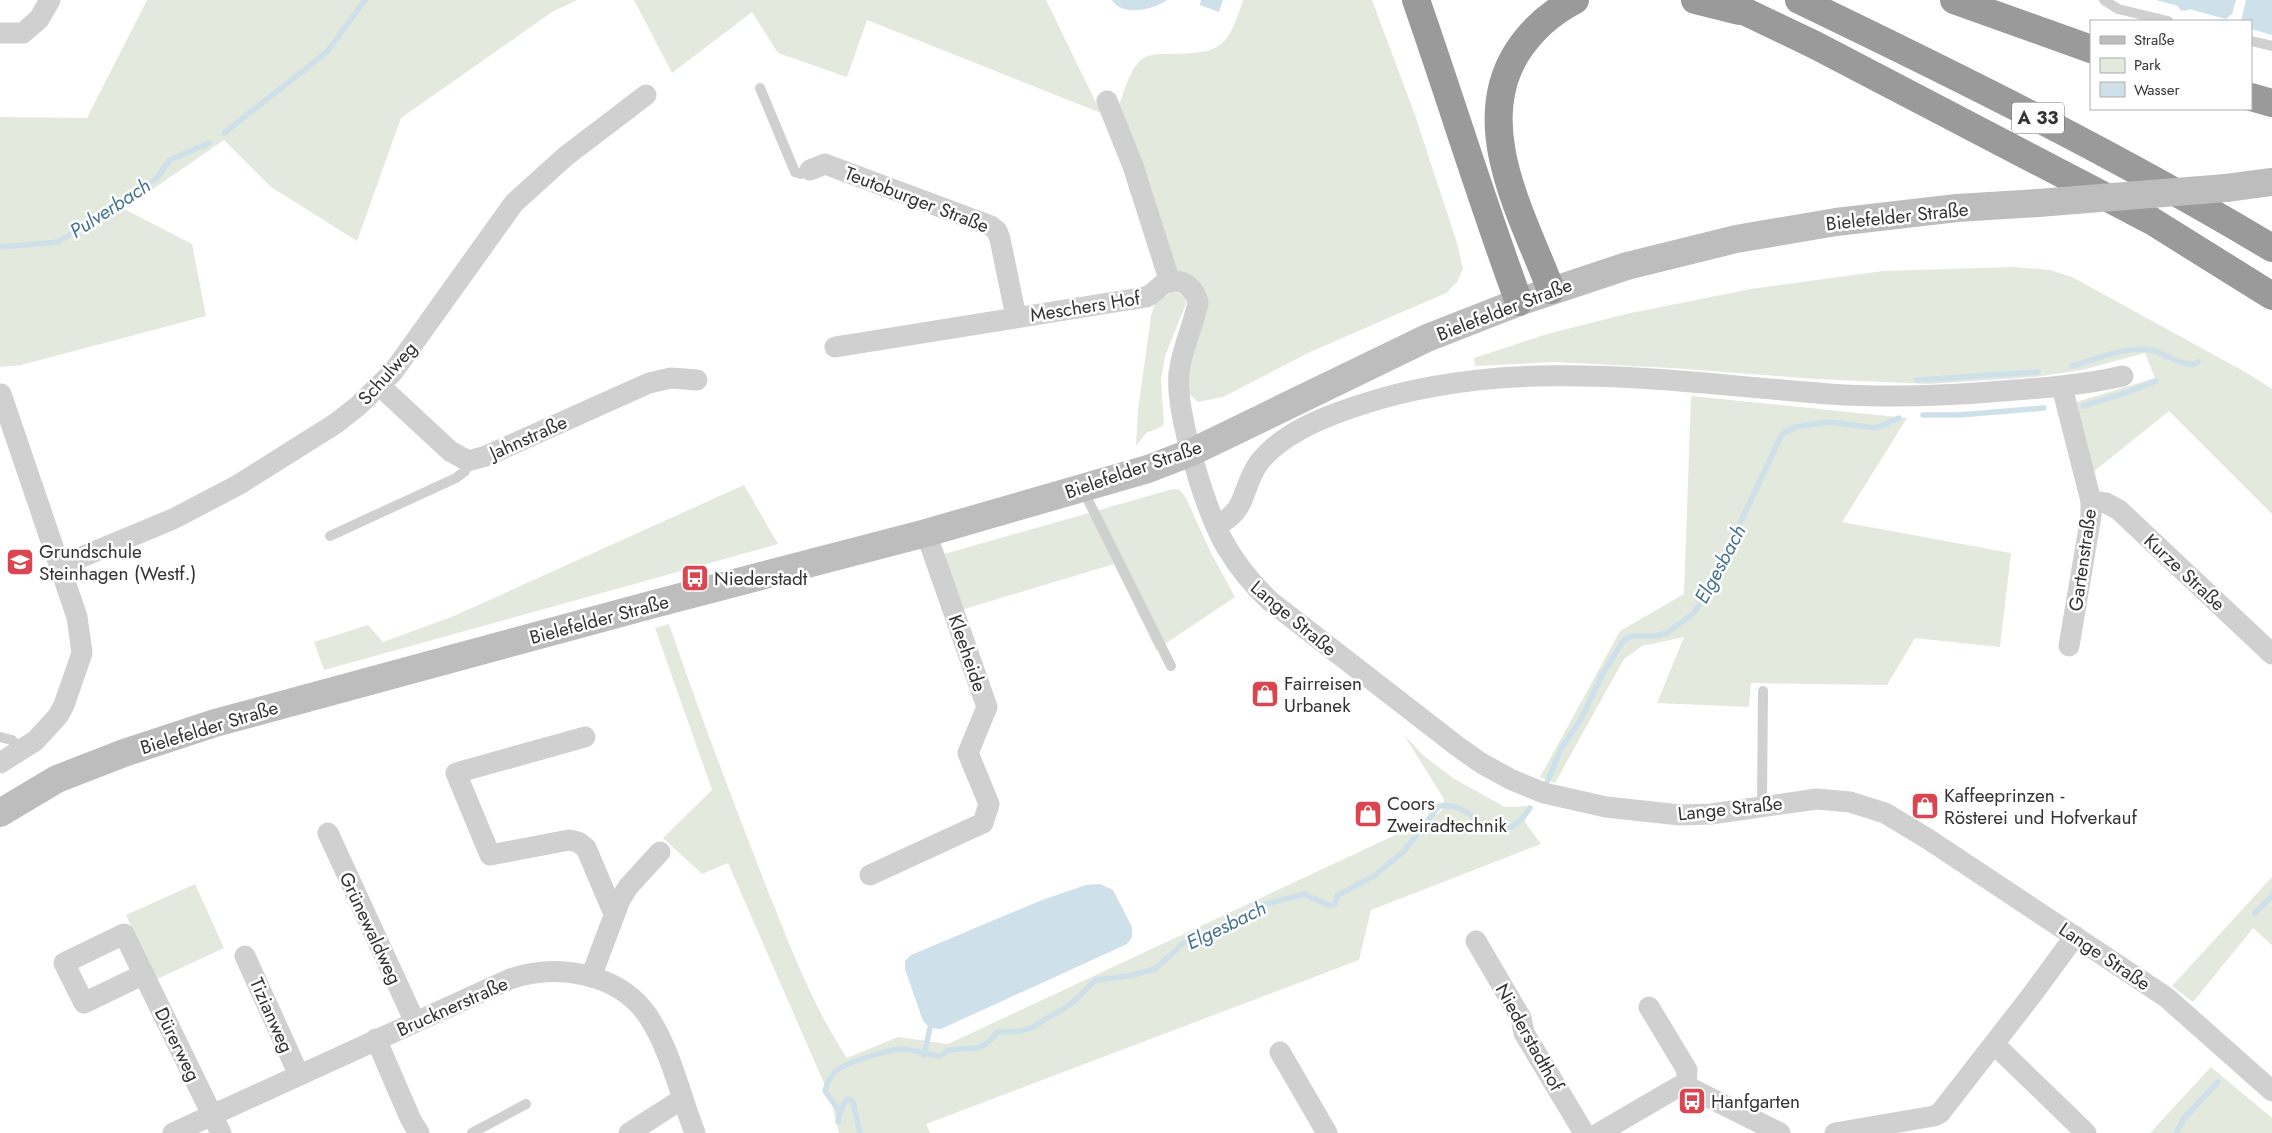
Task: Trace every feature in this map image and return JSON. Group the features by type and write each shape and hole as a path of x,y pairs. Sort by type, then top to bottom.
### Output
{"highway":[{"path":"1416,0 1456,113 1499,250 1519,302"},
{"path":"1551,290 1508,181 1499,142 1498,114 1502,87 1510,64 1522,44 1557,9 1575,0"},
{"path":"1694,0 1752,14"},
{"name":"A 33","path":"1722,0 2152,221 2272,296"},
{"name":"A 33","path":"1799,0 2056,127 2152,177 2272,248"},
{"path":"1954,0 2090,49"},
{"path":"2252,97 2272,103"}],"main road":[{"name":"Bielefelder Straße","path":"0,813 31,793 66,776 215,723 645,606 926,533 1148,469 1192,452 1427,338 1551,290 1653,258 1769,233 1896,214 2226,188 2272,182"}],"street":[{"path":"0,33 23,33 39,20 50,0"},
{"name":"Schulweg","path":"60,566 173,519 238,485 335,424 380,386 393,372 514,203 566,156 646,95"},
{"path":"1108,102 1133,166 1170,282 1180,282 1189,285 1196,293 1198,303 1186,340 1179,374 1182,407 1192,452"},
{"name":"Teutoburger Straße","path":"810,170 825,164 991,226 997,231 1000,240 1016,317"},
{"name":"Meschers Hof","path":"834,347 1146,297 1170,282"},
{"path":"1216,526 1235,514 1251,477 1271,450 1295,433 1355,406 1423,387 1509,378 1586,376 1696,382 1831,394 1924,396 2062,387 2123,376"},
{"name":"Jahnstraße","path":"380,386 450,451 468,461 486,456 649,383 671,378 697,380"},
{"name":"Gartenstraße","path":"2062,387 2091,500 2091,516 2069,646"},
{"path":"0,763 21,751 46,730 58,716 72,688 82,653 77,617 1,394"},
{"name":"Lange Straße","path":"1192,452 1216,526 1237,564 1253,585 1270,601 1481,763 1512,780 1560,798 1606,808 1644,813 1711,814 1817,799 1850,802 1885,813 1928,839 2166,997 2272,1091"},
{"name":"Kurze Straße","path":"2091,500 2106,503 2118,510 2272,654"},
{"name":"Kleeheide","path":"870,875 983,823 989,804 968,753 987,707 926,533"},
{"path":"585,737 456,772 490,854 569,840 578,842 586,848 614,914"},
{"name":"Grünewaldweg","path":"328,833 415,1022"},
{"path":"591,976 614,914 628,887 660,852"},
{"path":"1836,1133 1929,1125 1994,1044 2075,936"},
{"name":"Niederstadthof","path":"1476,941 1521,1018 1524,1032 1584,1133"},
{"name":"Tizianweg","path":"245,956 299,1075"},
{"name":"Brucknerstraße","path":"173,1133 217,1124 299,1075 525,974 560,971 591,976 616,988 631,998 647,1015 660,1039 695,1133"},
{"name":"Dürerweg","path":"144,974 217,1124"},
{"path":"1649,1007 1687,1070 1686,1086"},
{"path":"376,1039 411,1120 419,1133"},
{"path":"1994,1044 2086,1133"},
{"path":"1280,1052 1327,1133"},
{"path":"1599,1133 1678,1087 1686,1086 1780,1133"},
{"path":"629,1133 682,1099"}],"lane":[{"path":"2104,0 2118,9 2164,20"},
{"path":"2252,41 2272,46"},
{"path":"760,88 795,172 801,174 810,170"},
{"path":"330,536 456,478 466,470 468,461"},
{"path":"1082,488 1171,666"},
{"path":"1763,691 1763,807"},
{"path":"0,737 12,740 21,751"},
{"path":"472,1133 526,1104"}],"green space":[{"path":"147,0 577,0 552,12 401,118 357,241 271,187 224,140 124,209 192,244 206,316 21,365 0,367 0,117 87,118"},
{"path":"634,0 1046,0 1101,113 867,20 847,77 778,53 752,12 672,73"},
{"path":"1243,0 1372,0 1415,115 1458,246 1463,269 1457,282 1446,293 1310,352 1223,397 1198,402 1189,394 1188,375 1207,305 1206,296 1204,289 1196,281 1173,266 1118,108 1130,76 1141,60 1153,55 1198,52 1218,46 1232,30"},
{"path":"2014,267 2050,270 2072,277 2247,373 2272,389 2272,514 2169,411 2092,473 2073,403 2155,378 2145,353 2082,370 2034,377 1929,384 1816,379 1673,368 1553,362 1475,366 1474,358 1547,334 1626,314 1751,289 1883,271"},
{"path":"1174,291 1185,297 1186,304 1165,356 1161,380 1164,424 1146,433 1136,446 1138,410 1151,316 1155,303"},
{"path":"1691,396 1907,418 1842,522 2011,553 2000,647 1915,638 1887,685 1751,683 1749,707 1657,703 1684,637 1642,646 1624,659 1555,783 1540,777 1620,631 1684,594"},
{"path":"744,485 778,544 324,670 314,642 368,625 383,642 454,616"},
{"path":"1173,489 1180,490 1186,498 1211,553 1235,597 1156,650 1114,564 961,610 941,555"},
{"path":"669,624 729,791 785,934 813,998 847,1058 898,1037 948,1044 1434,817 1442,810 1444,799 1404,735 1424,756 1453,778 1505,807 1529,806 1525,822 1541,844 1371,910 1359,960 926,1124 930,1133 839,1133 830,1097 728,863 702,874 663,838 712,790 655,628"},
{"path":"2272,877 2272,945 2253,928 2193,1002 2172,986"},
{"path":"195,884 224,948 155,980 126,915"},
{"path":"2211,1067 2272,1118 2272,1133 2150,1133"}],"water":[{"path":"1112,0 1167,0 1154,7 1130,10 1123,9"},
{"path":"1201,0 1223,0 1219,12 1200,5"},
{"path":"2156,0 2236,0 2232,14 2226,19 2189,9 2186,11 2180,10 2178,6"},
{"path":"2246,0 2272,0 2272,35 2252,29 2252,20 2241,20"},
{"path":"1100,884 1113,890 1132,927 1132,937 1127,944 941,1029 930,1028 923,1021 905,969 905,961 911,955 1042,900 1086,885"}],"waterway":[{"name":"Pulverbach","path":"224,133 327,52 365,0"},
{"name":"Pulverbach","path":"0,247 58,242 156,179 170,160 209,143"},
{"path":"2072,366 2121,351 2141,349 2151,350 2184,363 2195,364 2198,362"},
{"path":"1917,380 2038,372"},
{"path":"2083,406 2156,381"},
{"path":"1923,415 1960,415 2044,408"},
{"name":"Elgesbach","path":"1547,782 1561,749 1581,719 1602,675 1625,639 1632,636 1657,636 1667,633 1694,613 1707,593 1724,556 1731,546 1782,434 1795,427 1829,422 1876,428 1899,418"},
{"name":"Elgesbach","path":"838,1122 840,1112 825,1091 834,1073 848,1064 878,1054 902,1049 940,1056 949,1050 977,1048 986,1044 998,1032 1021,1031 1033,1027 1071,1004 1096,980 1129,976 1155,969 1189,938 1228,923 1259,906 1304,894 1331,906 1335,903 1338,895 1374,876 1404,851 1439,806 1457,807 1481,823"},
{"name":"Elgesbach","path":"1496,829 1507,828 1516,824 1530,808"},
{"path":"2255,913 2272,896"},
{"path":"924,1055 930,1028"},
{"path":"2176,1133 2185,1117 2218,1082"},
{"path":"840,1112 848,1099 853,1102 860,1133"}],"place":[{"name":"Grundschule Steinhagen (Westf.)","path":"20,562"},
{"name":"Niederstadt","path":"695,578"},
{"name":"Fairreisen Urbanek","path":"1265,694"},
{"name":"Kaffeeprinzen - Rösterei und Hofverkauf","path":"1925,806"},
{"name":"Coors Zweiradtechnik","path":"1368,814"},
{"name":"Hanfgarten","path":"1692,1101"}]}
